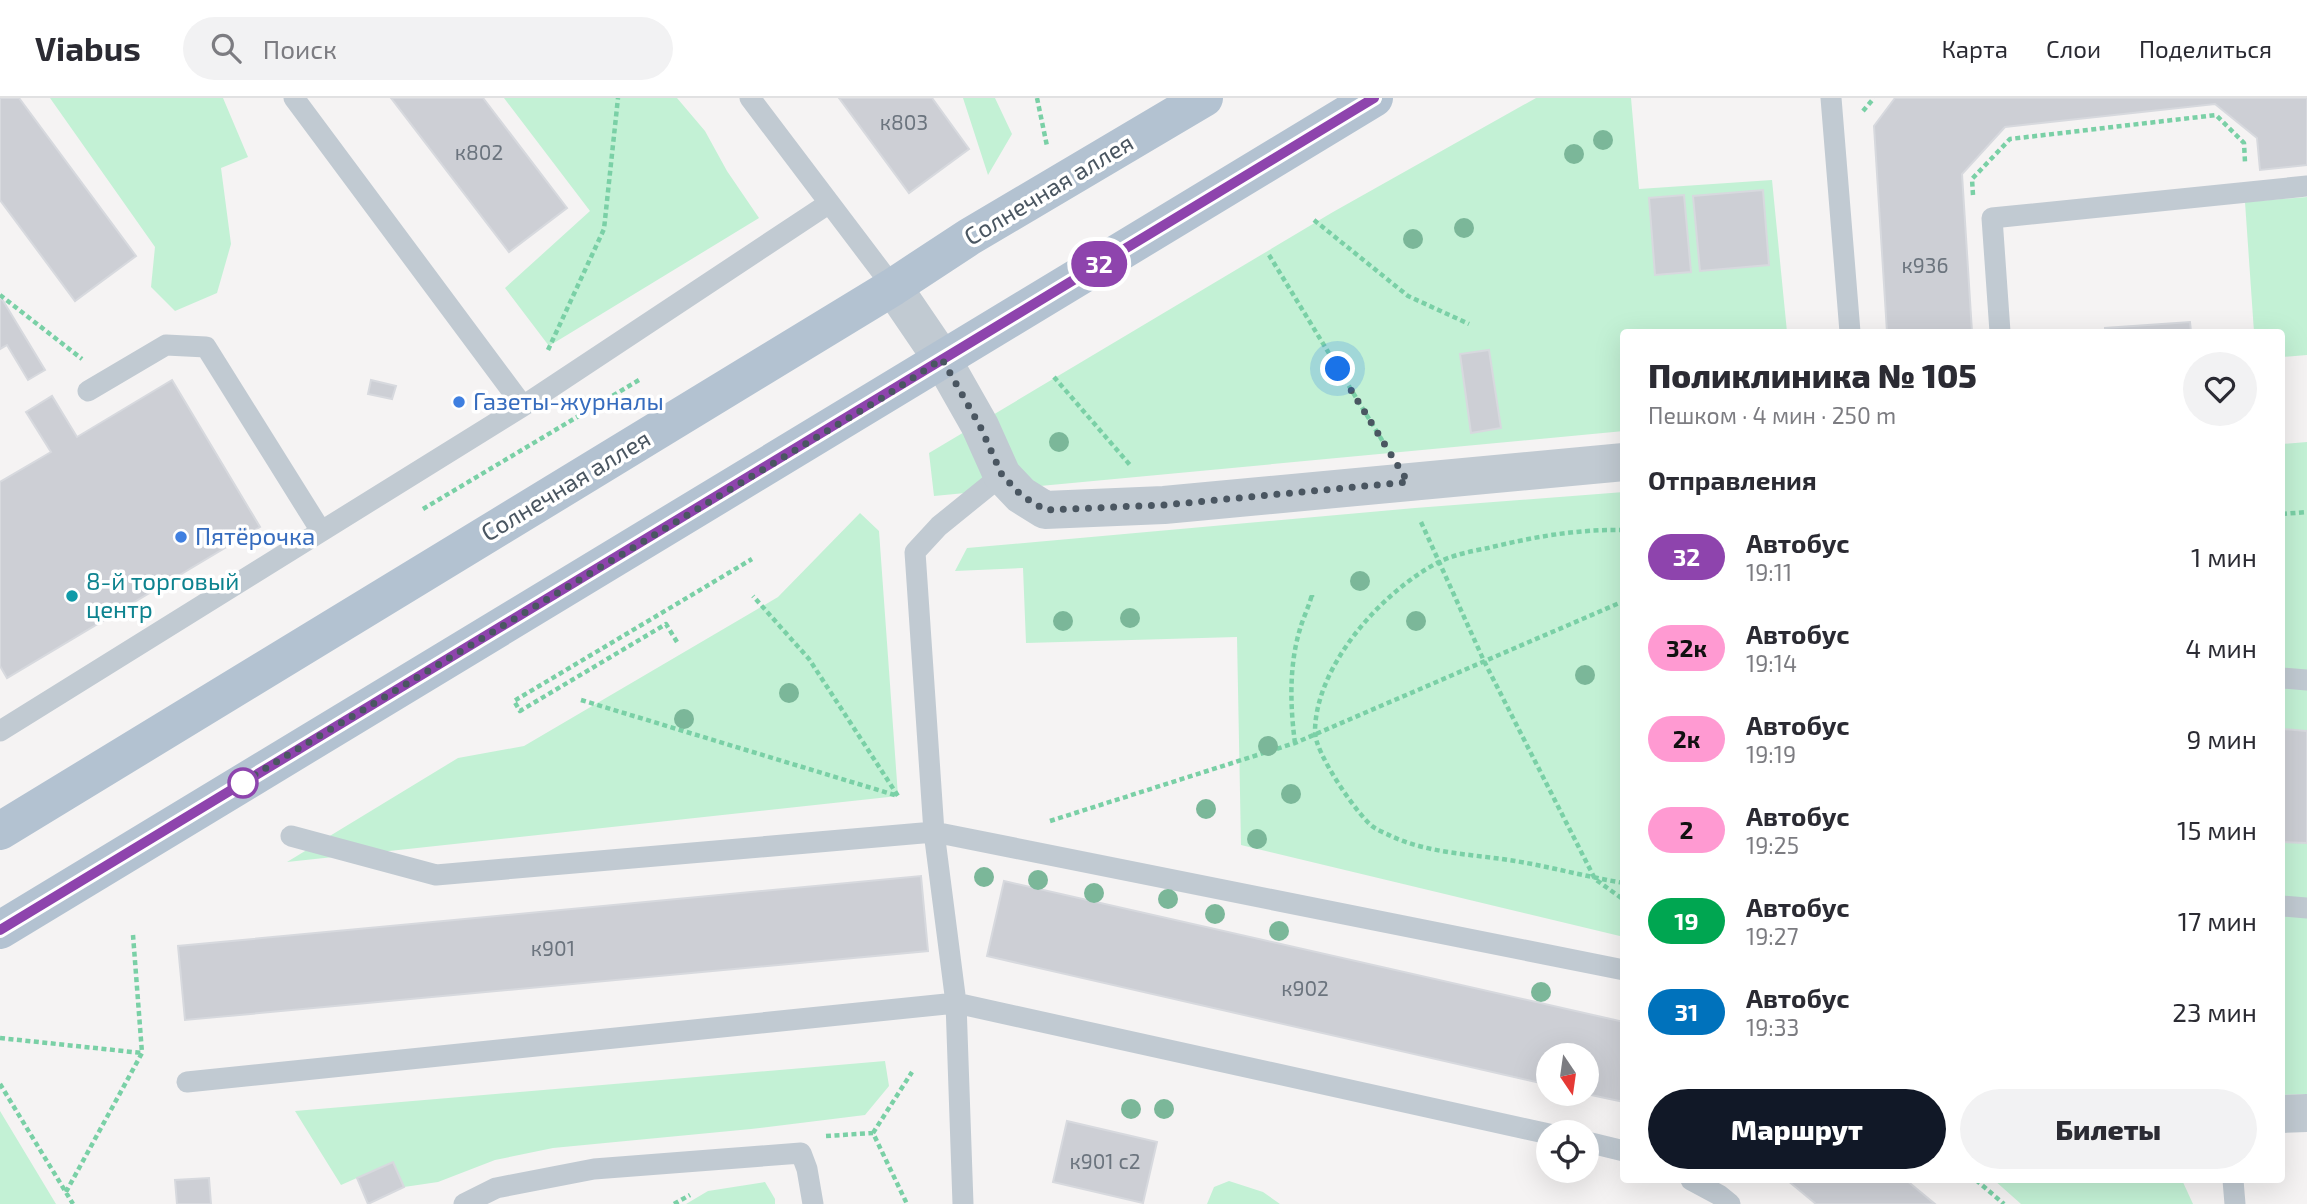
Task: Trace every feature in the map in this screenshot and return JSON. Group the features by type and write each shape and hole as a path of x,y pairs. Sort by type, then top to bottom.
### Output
{"main road":[{"name":"Солнечная аллея","path":"0,831 893,287 969,237 1204,98"},
{"path":"0,930 1374,98"}],"street":[{"path":"893,287 942,359 980,426 1002,475 1021,495 1045,510 1164,505 1620,462"},
{"path":"2285,1114 2307,1113"}],"lane":[{"path":"294,98 523,406"},
{"path":"750,98 893,287"},
{"path":"1831,98 1850,329"},
{"path":"2000,329 1992,218 2307,186"},
{"path":"0,731 523,406 828,204"},
{"path":"88,391 166,345 205,347 321,531"},
{"path":"963,1204 956,1003 934,831 915,552 939,527 1002,475"},
{"path":"2285,678 2307,680"},
{"path":"291,836 436,875 934,831 1620,969"},
{"path":"2285,906 2307,908"},
{"path":"187,1082 956,1003 1536,1131"},
{"path":"1599,1145 1620,1150"},
{"path":"464,1204 594,1170 801,1153 807,1169 813,1204"},
{"path":"1697,1183 1730,1204"},
{"path":"2233,1183 2235,1204"}],"path":[{"path":"523,406 604,229 618,98"},
{"path":"1037,98 1047,148"},
{"path":"1314,219 1408,296 1468,324"},
{"path":"1269,255 1408,482 1415,508 1484,661 1595,878 1620,897"},
{"path":"0,295 108,379"},
{"path":"1054,377 1164,505"},
{"path":"552,432 639,380"},
{"path":"2285,514 2307,512"},
{"path":"1620,530 1550,534 1476,550 1439,562 1395,591 1363,624 1343,651 1320,697 1314,735 1342,789 1373,827 1402,841 1434,850 1573,871 1620,882"},
{"path":"677,642 666,624 520,711 514,701 752,559"},
{"path":"581,700 898,796 809,659 753,596"},
{"path":"1295,743 1290,712 1292,678 1299,631 1312,597"},
{"path":"986,842 1295,743 1620,603"},
{"path":"66,1192 142,1053 132,935"},
{"path":"0,1038 142,1053"},
{"path":"873,1133 912,1072"},
{"path":"0,1084 73,1204"},
{"path":"1980,1183 2004,1204"}],"green space":[{"path":"50,98 223,98 248,157 221,168 231,244 217,293 175,311 151,287 155,247"},
{"path":"504,98 677,98 705,131 727,171 759,218 549,346 505,288 590,211"},
{"path":"963,98 995,98 1012,134 988,175"},
{"path":"1536,98 1631,98 1639,189 1772,180 1787,329 1620,329 1620,431 934,496 929,453 1333,212"},
{"path":"2307,197 2307,355 2285,357 2285,329 2254,329 2245,202"},
{"path":"2307,442 2307,1094 2285,1095 2285,444"},
{"path":"1620,492 1620,936 1241,845 1237,637 1026,643 1023,568 955,571 967,548"},
{"path":"860,513 879,531 898,796 287,862 458,758 524,746 778,597"},
{"path":"885,1061 889,1086 865,1115 553,1148 495,1160 438,1182 404,1187 393,1162 341,1185 295,1111"},
{"path":"0,1111 56,1204 0,1204"},
{"path":"1229,1181 1263,1192 1280,1204 1207,1204 1214,1187"},
{"path":"765,1182 775,1204 686,1204 708,1191"},
{"path":"1997,1183 2183,1183 2193,1204 2021,1204"}],"building":[{"path":"0,98 19,98 136,256 75,301 0,200"},
{"path":"391,98 483,98 567,208 509,252"},
{"path":"839,98 932,98 969,149 909,193"},
{"path":"1895,98 2307,98 2307,165 2260,170 2257,138 2215,104 2005,127 1962,174 1972,329 1887,329 1874,126"},
{"path":"1763,190 1769,265 1700,271 1693,196"},
{"path":"1684,195 1691,272 1655,275 1649,198"},
{"path":"2,299 45,370 28,380 7,345 0,349"},
{"path":"2190,322 2191,329 2105,329"},
{"path":"1489,350 1501,428 1471,433 1460,354"},
{"name":"8-й торговый центр","path":"172,380 260,527 7,678 0,666 0,482 51,452 26,412 52,396 77,437"},
{"path":"371,380 396,386 392,399 368,394"},
{"path":"2285,729 2307,731 2307,843 2285,842"},
{"path":"921,876 928,951 185,1020 178,946"},
{"path":"1004,881 1620,1021 1620,1101 1600,1097 1600,1043 1536,1043 1536,1082 987,956"},
{"path":"1067,1121 1157,1142 1143,1203 1053,1182"},
{"path":"393,1162 404,1187 368,1204 357,1178"},
{"path":"209,1178 211,1204 177,1204 175,1180"},
{"path":"1791,1183 1910,1183 1935,1204 1816,1204"}],"bus line":[{"name":"32","path":"0,930 1374,98"}],"place":[{"name":"Газеты-журналы","path":"459,402"},
{"name":"Пятёрочка","path":"181,537"},
{"name":"8-й торговый центр","path":"72,596"}],"route":[{"path":"243,783 238,785 882,398 942,359 980,426 1002,475 1021,495 1045,510 1164,505 1408,482 1338,369"}]}
